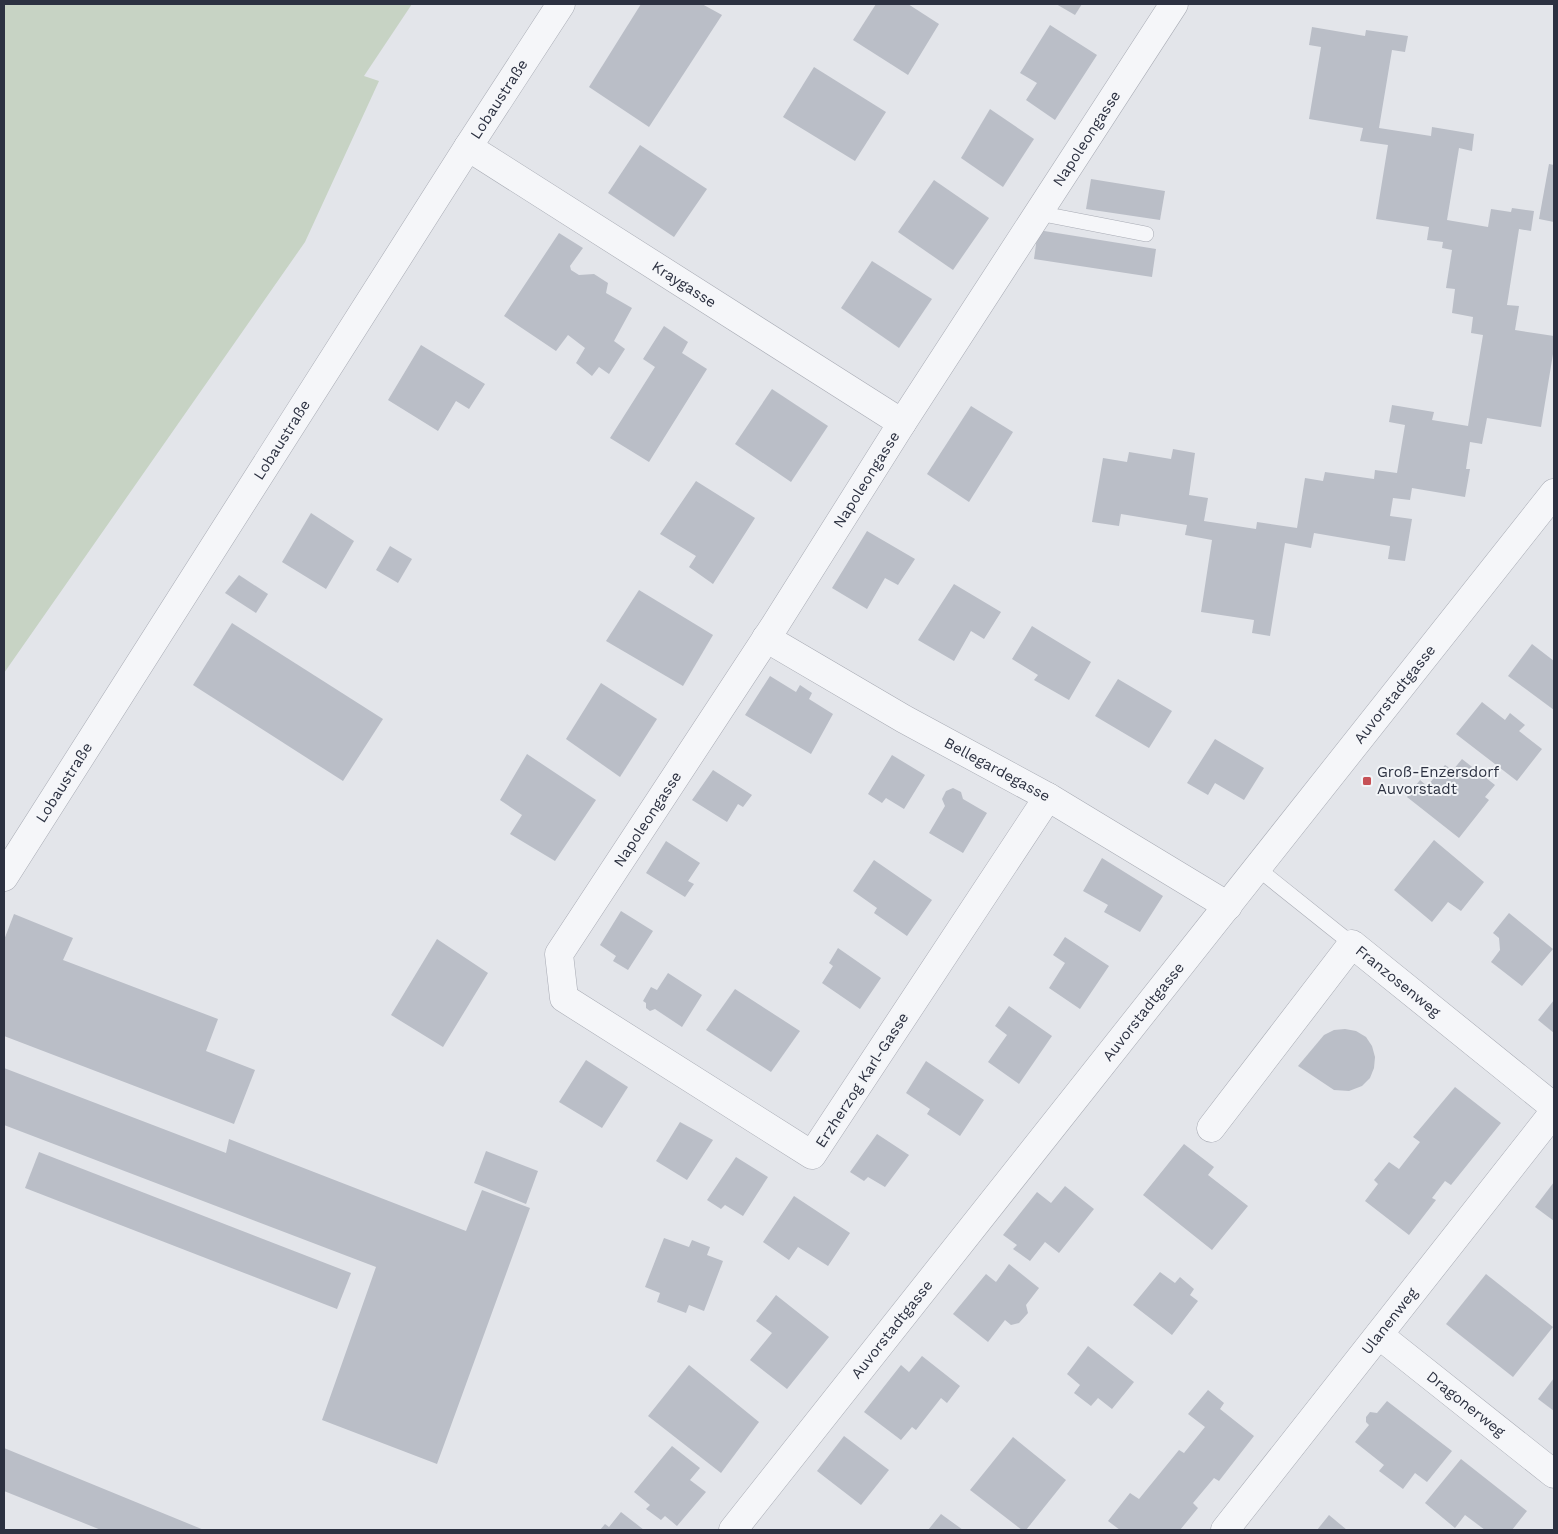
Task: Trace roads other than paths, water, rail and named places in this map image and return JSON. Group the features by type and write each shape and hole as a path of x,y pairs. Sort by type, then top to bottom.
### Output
{"street":[{"name":"Lobaustraße","path":"4,877 561,4"},
{"name":"Napoleongasse","path":"559,954 766,638 902,423 1174,4"},
{"name":"Kraygasse","path":"468,147 902,423"},
{"name":"Auvorstadtgasse","path":"733,1530 1554,493"},
{"name":"Bellegardegasse","path":"766,638 904,719 1048,797 1228,906"},
{"name":"Erzherzog Karl-Gasse","path":"559,954 564,998 812,1155 1048,797"},
{"name":"Franzosenweg","path":"1211,1128 1352,944 1554,1107"},
{"name":"Ulanenweg","path":"1225,1530 1554,1112"},
{"name":"Dragonerweg","path":"1379,1335 1554,1474"}],"lane":[{"path":"1038,213 1146,234"},
{"path":"1257,868 1352,944"}],"place":[{"name":"Groß-Enzersdorf Auvorstadt","path":"1367,781"}]}
